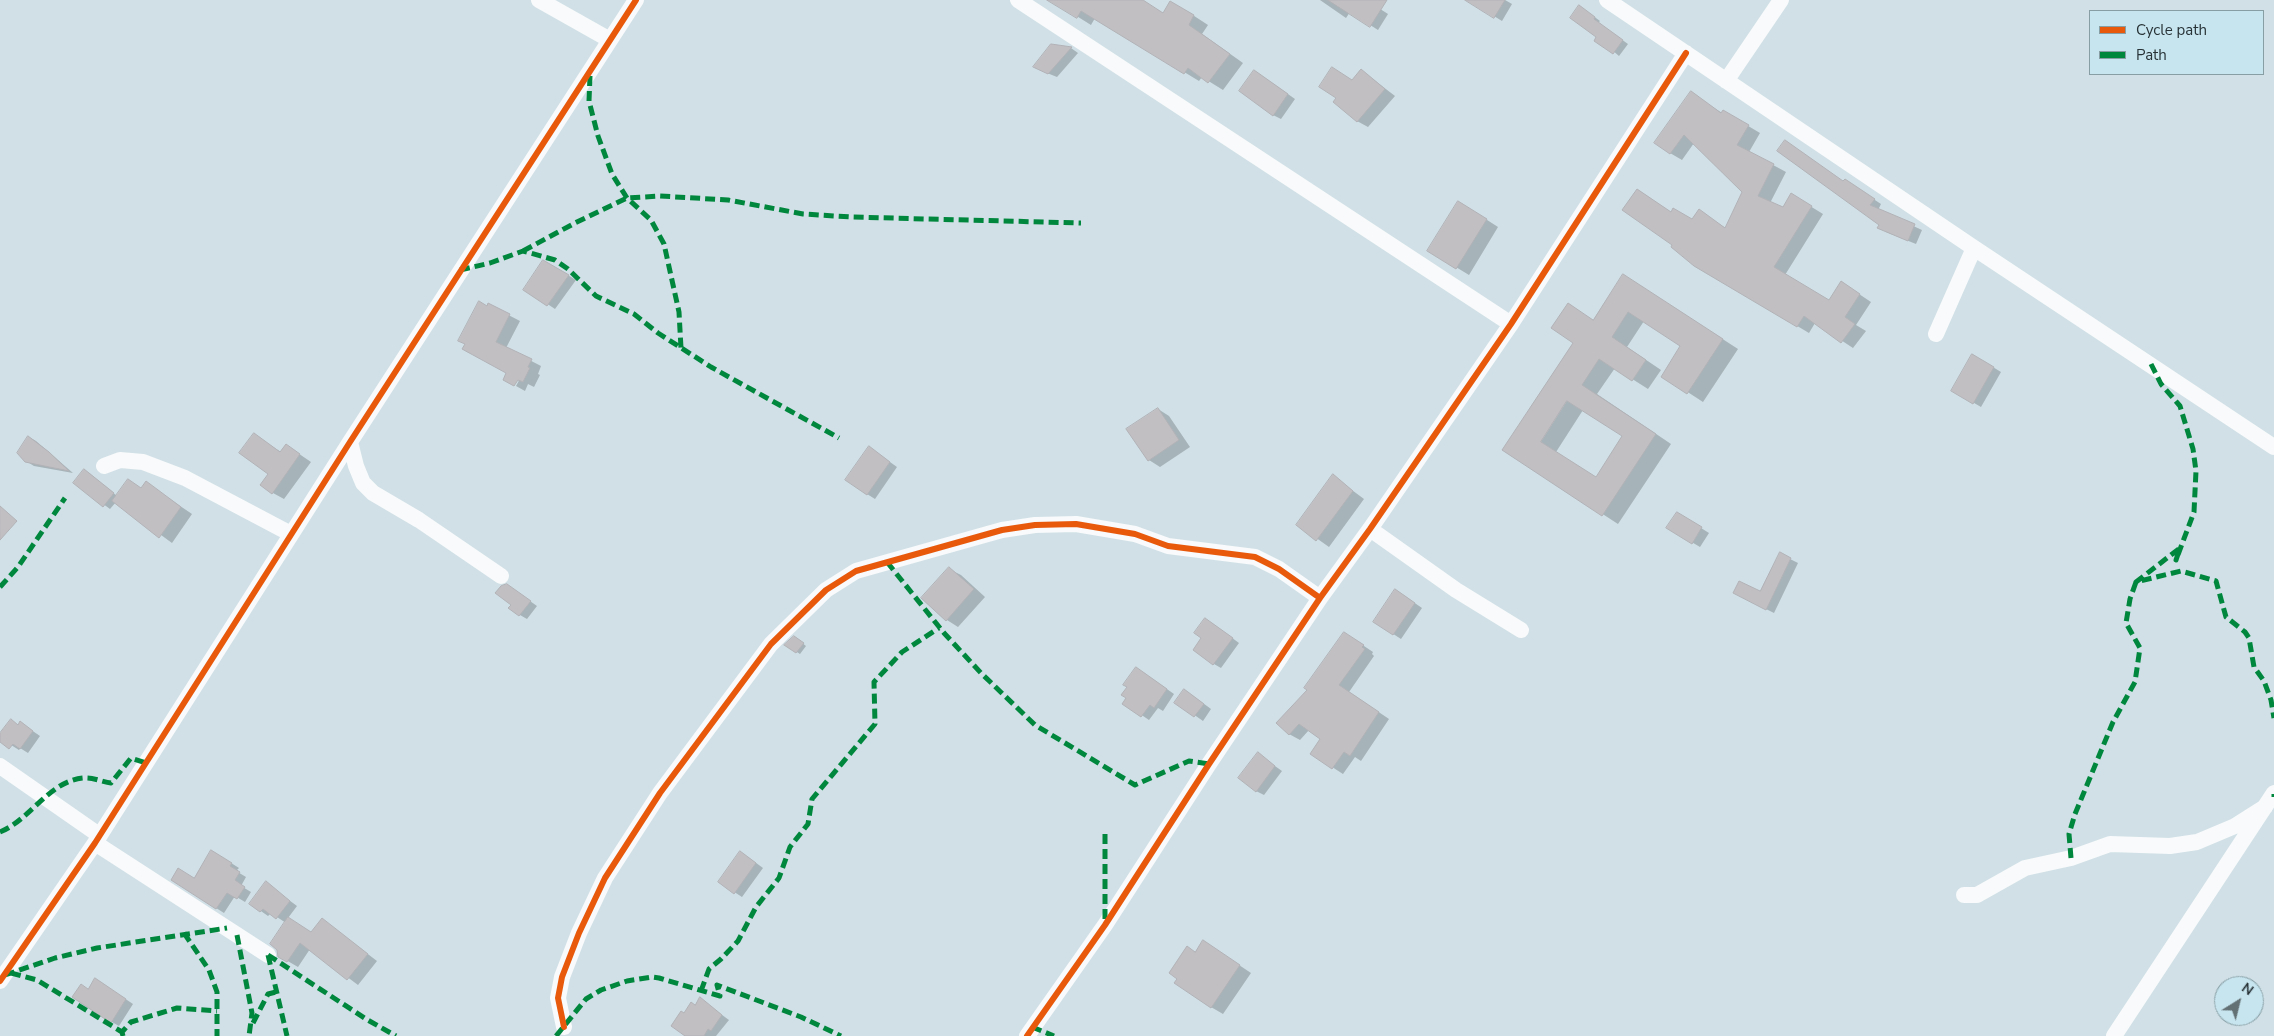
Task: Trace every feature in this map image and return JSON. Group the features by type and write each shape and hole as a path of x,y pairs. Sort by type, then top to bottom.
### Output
{"street":[{"path":"539,0 610,40"},
{"path":"0,981 97,839 350,442 636,0"},
{"path":"1018,0 1511,324"},
{"path":"1607,0 1974,248 2274,447"},
{"path":"1726,81 1782,0"},
{"path":"1027,1036 1106,925 1209,764 1320,598 1370,529 1511,324 1686,53"},
{"path":"1936,334 1974,248"},
{"path":"350,442 356,466 363,482 373,493 419,520 501,576"},
{"path":"104,466 120,460 143,462 185,478 291,534"},
{"path":"564,1027 558,998 562,977 579,932 606,878 660,792 771,644 826,590 856,571 1002,530 1035,525 1076,524 1135,534 1168,546 1255,557 1279,568 1320,598"},
{"path":"1370,529 1464,596 1521,630"},
{"path":"0,766 97,839 268,955"},
{"path":"2114,1036 2274,793"},
{"path":"1964,895 1977,895 2025,868 2071,858 2110,844 2129,843 2170,846 2197,842 2235,826 2265,808"}],"building":[{"path":"1047,0 1143,0 1163,13 1170,1 1194,15 1189,25 1230,54 1208,83 1188,68 1184,74 1081,11 1077,18"},
{"path":"1328,0 1387,0 1370,27"},
{"path":"1465,0 1505,0 1494,18"},
{"path":"1579,5 1595,17 1594,19 1623,40 1613,54 1594,41 1596,37 1570,18"},
{"path":"1051,44 1072,47 1048,74 1033,67"},
{"path":"1332,67 1352,80 1361,69 1385,89 1357,122 1333,102 1336,98 1319,87"},
{"path":"1254,70 1288,94 1273,116 1239,91"},
{"path":"1691,91 1721,113 1723,110 1749,125 1737,145 1774,164 1758,196 1783,207 1791,193 1812,206 1774,267 1829,300 1841,281 1860,294 1845,317 1855,324 1841,343 1804,316 1797,327 1694,266 1671,247 1672,245 1622,210 1637,189 1671,212 1673,208 1692,219 1699,209 1725,228 1742,192 1684,135 1670,154 1654,143"},
{"path":"1785,140 1843,181 1845,179 1875,199 1870,205 1915,224 1908,241 1877,228 1879,225 1777,151"},
{"path":"1458,201 1487,219 1456,269 1427,251"},
{"path":"543,260 569,275 547,306 523,290"},
{"path":"1623,274 1723,339 1687,394 1661,377 1680,346 1628,312 1612,337 1646,360 1632,381 1599,359 1582,385 1656,434 1602,516 1502,450 1573,343 1551,328 1568,303 1593,320","holes":["1567,401 1622,436 1596,477 1541,442"]},
{"path":"479,301 487,306 488,303 510,314 496,342 532,359 523,382 518,380 514,386 503,380 506,373 462,349 465,344 458,341"},
{"path":"1972,354 1994,367 1973,404 1951,391"},
{"path":"1158,408 1179,440 1148,461 1126,429"},
{"path":"254,433 280,452 286,444 300,454 272,494 260,485 268,474 239,453"},
{"path":"28,436 69,471 25,462 17,453"},
{"path":"869,446 890,462 867,495 845,480"},
{"path":"84,469 114,493 103,507 73,483"},
{"path":"1333,474 1353,491 1316,541 1296,525"},
{"path":"128,479 141,488 146,481 181,507 159,538 112,501"},
{"path":"0,506 17,521 0,540"},
{"path":"1677,512 1702,527 1692,544 1666,528"},
{"path":"1780,552 1791,558 1766,610 1733,593 1739,581 1760,591"},
{"path":"949,567 974,589 946,621 921,598"},
{"path":"507,584 531,601 519,616 508,608 511,605 495,593 501,586"},
{"path":"1395,589 1415,603 1393,635 1373,622"},
{"path":"1205,618 1233,638 1213,665 1193,650 1201,638 1194,633"},
{"path":"1344,632 1364,645 1362,647 1365,649 1339,685 1379,712 1350,756 1344,752 1332,769 1310,754 1320,739 1299,724 1289,735 1276,723 1307,690 1304,688"},
{"path":"794,636 804,643 796,653 784,645"},
{"path":"1136,667 1167,689 1154,708 1150,705 1141,717 1122,704 1126,698 1121,695 1127,687 1123,685"},
{"path":"1184,689 1204,704 1194,717 1174,703"},
{"path":"11,719 18,725 20,721 33,731 20,749 13,744 9,749 0,742 0,733"},
{"path":"1258,752 1275,766 1256,792 1238,778"},
{"path":"211,850 232,863 230,866 240,872 235,880 245,887 237,899 227,893 216,909 171,880 178,868 194,878"},
{"path":"740,851 756,863 734,894 718,882"},
{"path":"266,881 290,901 276,919 263,909 260,912 249,904"},
{"path":"288,917 311,932 322,918 368,954 347,980 300,943 287,962 278,957 277,950 270,944"},
{"path":"1203,940 1240,965 1211,1008 1174,983 1177,979 1169,973 1187,946 1195,952"},
{"path":"95,978 126,999 111,1023 72,997 81,984 88,989"},
{"path":"700,997 722,1015 711,1031 708,1029 704,1036 685,1036 671,1026 681,1011 684,1013 691,1002 695,1005"}],"marked path":[{"path":"590,76 589,101 598,136 612,174 627,198 651,220 664,244 679,312 681,348"},
{"path":"523,251 627,198 660,196 728,200 803,214 1081,223"},
{"path":"460,270 490,263 523,251 555,260 568,269 596,296 634,314 658,333 711,367 839,438"},
{"path":"2151,364 2161,384 2180,406 2193,449 2196,471 2194,512 2176,560 2180,548 2136,582 2181,571 2216,581 2226,617 2245,632 2249,638 2254,667 2264,681 2271,700 2274,718"},
{"path":"0,587 18,567 65,498"},
{"path":"887,562 944,633 981,673 1035,725 1135,785 1189,761 1209,764"},
{"path":"2071,858 2069,834 2075,814 2113,722 2135,682 2140,648 2126,623 2130,599 2136,582"},
{"path":"701,991 709,969 738,941 756,907 779,878 790,847 808,824 812,799 875,724 874,682 902,652 939,628"},
{"path":"0,832 21,819 50,793 72,780 90,778 111,783 131,758 146,763"},
{"path":"1105,834 1105,922"},
{"path":"5,975 55,958 97,948 227,928"},
{"path":"184,933 209,970 217,992 217,1036"},
{"path":"237,935 252,1013 249,1036"},
{"path":"268,955 366,1019 396,1036"},
{"path":"268,955 287,1036"},
{"path":"11,973 37,980 122,1032"},
{"path":"556,1036 586,999 601,990 627,981 652,977 720,996 717,985 801,1017 841,1036"},
{"path":"253,1023 268,994 276,992"},
{"path":"123,1036 122,1032 131,1022 177,1008 217,1011"},
{"path":"1032,1027 1054,1036"}],"cycle path":[{"path":"0,981 95,843 350,442 636,0"},
{"path":"1027,1036 1105,925 1209,764 1320,598 1370,529 1511,324 1686,53"},
{"path":"564,1027 558,998 562,977 579,933 605,878 660,793 771,644 826,590 856,571 1002,530 1035,525 1076,524 1135,534 1168,546 1255,557 1279,569 1320,598"}]}
